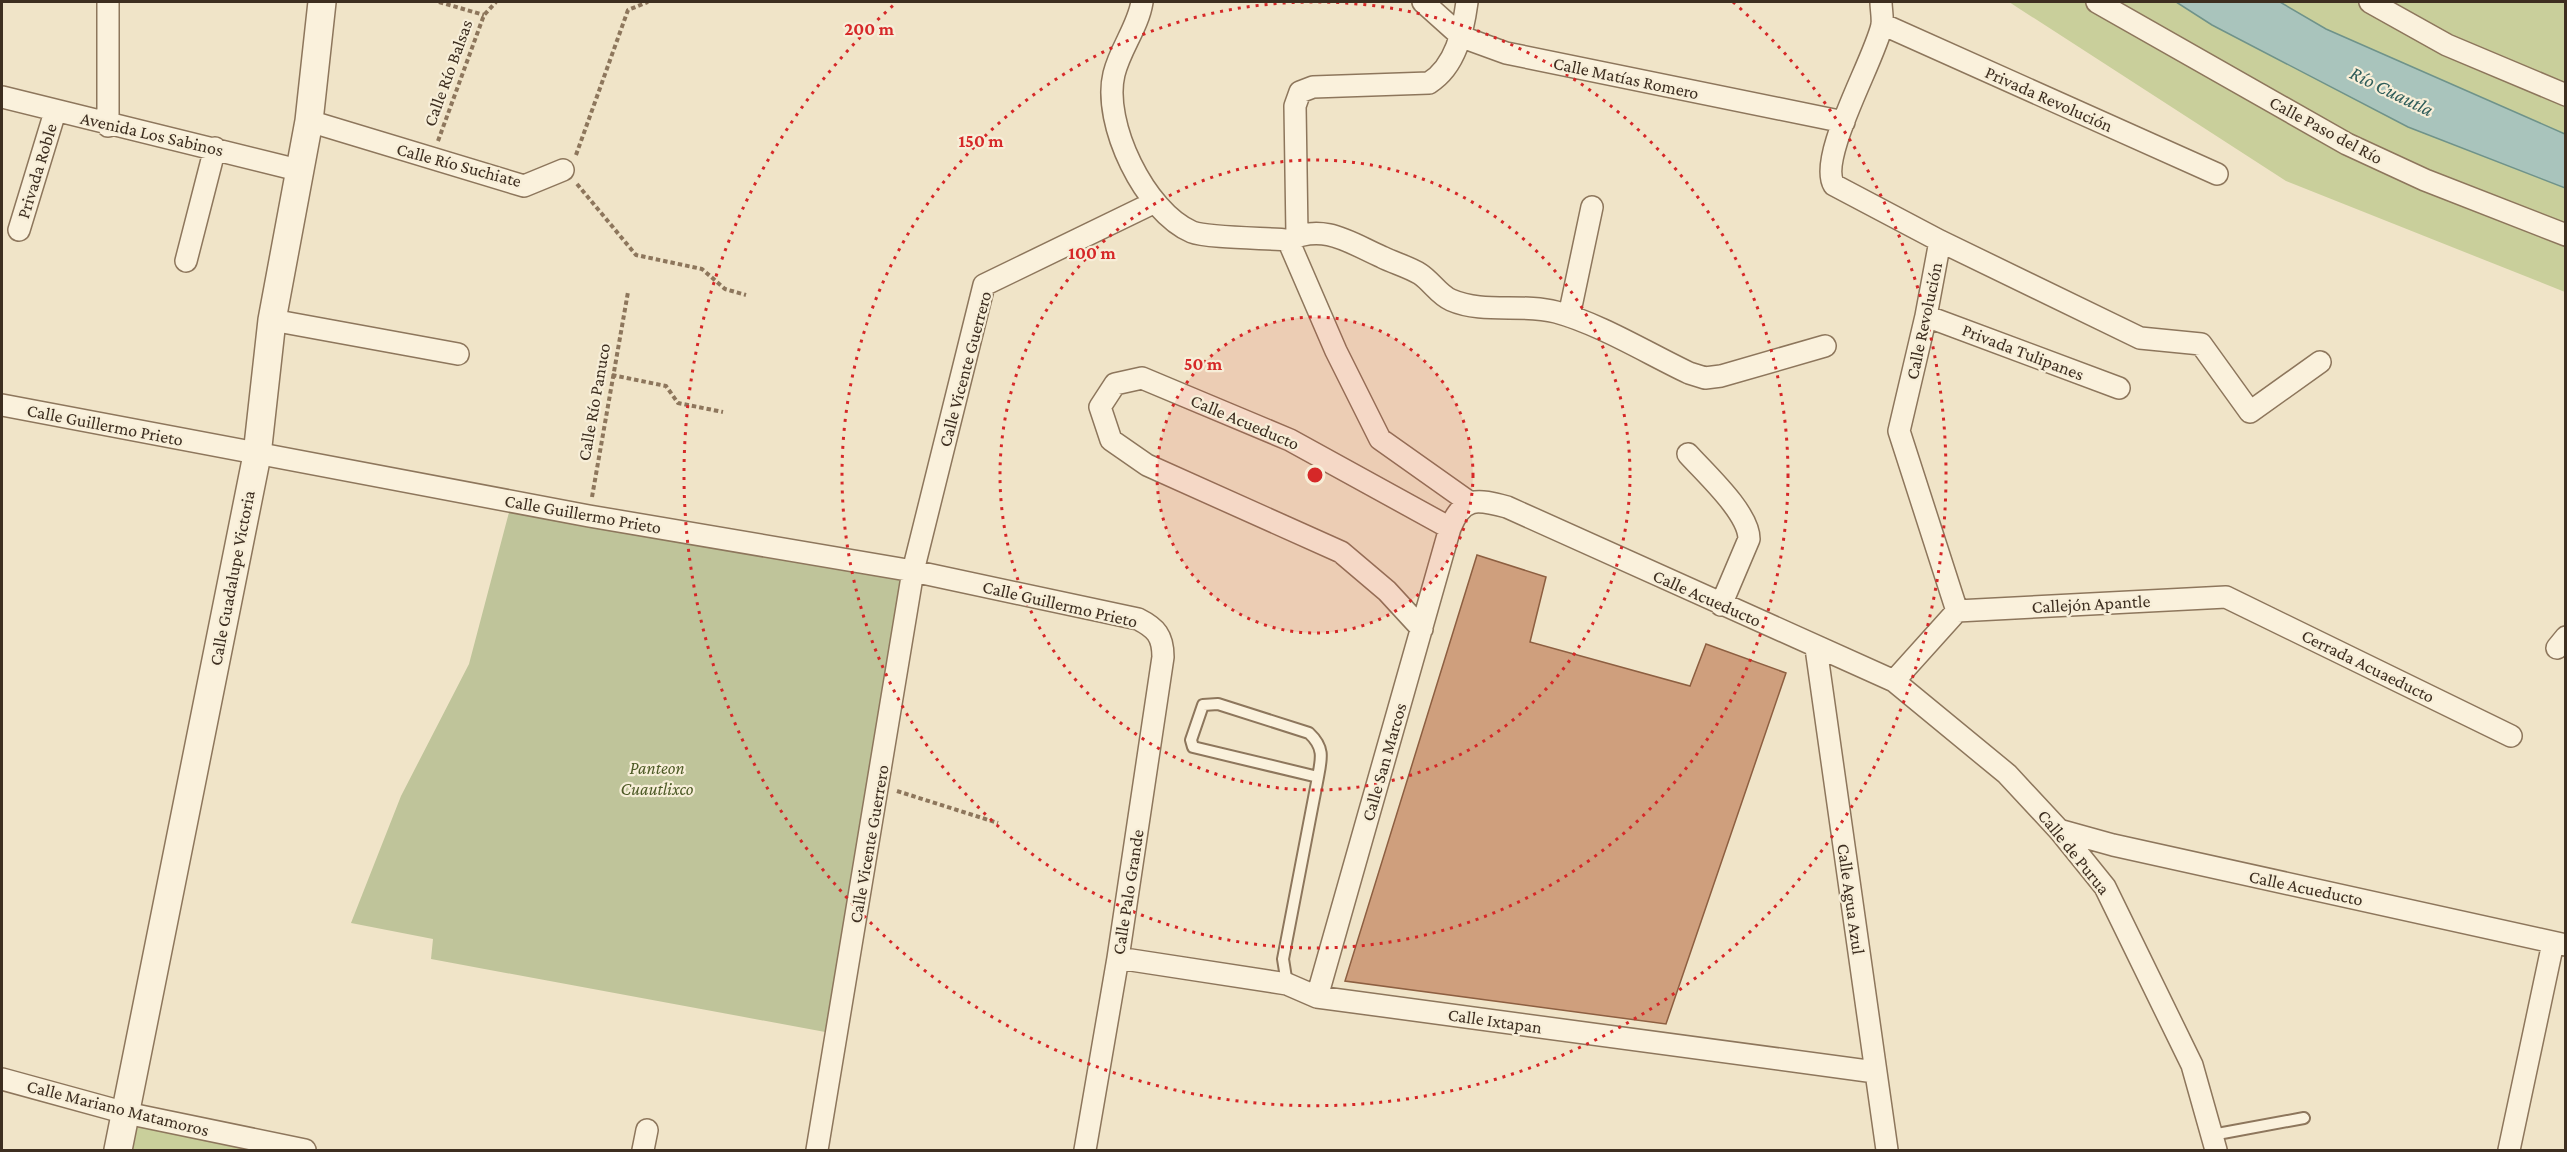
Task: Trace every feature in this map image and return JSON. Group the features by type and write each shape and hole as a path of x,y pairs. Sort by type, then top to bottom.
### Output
{"street":[{"path":"108,2 108,126"},
{"name":"Calle Guadalupe Victoria","path":"118,1150 256,455 272,320 302,171 322,2"},
{"path":"1142,2 1114,73 1113,110 1129,161 1153,203 1193,232 1293,237 1320,234 1347,238 1364,249 1420,274 1450,300 1473,307 1535,309 1569,316 1689,373 1705,378 1722,376 1825,346"},
{"name":"Calle Matías Romero","path":"1424,2 1462,37 1506,53 1844,122"},
{"path":"1450,528 1456,513 1469,502 1380,439 1336,351 1293,237 1295,106 1300,92 1313,87 1429,83 1439,76 1462,37 1467,2"},
{"name":"Calle Revolución","path":"1881,2 1882,24 1844,122 1828,171 1834,185 1940,242 1926,316 1899,431 1957,611"},
{"name":"Calle Paso del Río","path":"2097,2 2347,144 2425,180 2565,235"},
{"path":"2370,2 2446,45 2565,95"},
{"name":"Privada Revolución","path":"1882,24 2217,174"},
{"name":"Avenida Los Sabinos","path":"2,98 108,126 215,148 302,171"},
{"name":"Privada Roble","path":"19,230 55,112"},
{"name":"Calle Río Suchiate","path":"309,121 524,186 563,170"},
{"path":"186,261 215,148"},
{"name":"Calle Vicente Guerrero","path":"817,1150 913,571 984,285 1153,203"},
{"path":"1569,316 1592,207"},
{"path":"1940,242 2140,338 2201,344 2250,412 2320,362"},
{"name":"Privada Tulipanes","path":"1926,316 2119,388"},
{"path":"272,320 458,354"},
{"name":"Calle Acueducto","path":"1422,629 1387,591 1341,552 1147,465 1111,440 1100,407 1115,384 1142,378 1290,440 1450,528"},
{"name":"Calle Guillermo Prieto","path":"2,405 256,455 589,516 913,571 1138,619 1160,634"},
{"path":"1688,454 1740,514 1749,530 1749,539 1721,605"},
{"name":"Calle Acueducto","path":"1469,502 1486,501 1507,507 1816,648"},
{"name":"Calle San Marcos","path":"1317,997 1450,528"},
{"name":"Callejón Apantle","path":"1957,611 2226,597"},
{"name":"Cerrada Acuaeducto","path":"2226,597 2511,735"},
{"path":"1894,681 1957,611"},
{"name":"Calle Palo Grande","path":"1085,1150 1118,958 1163,657 1160,634"},
{"name":"Calle de Purua","path":"1816,648 1894,681 2007,774 2059,830 2105,887 2193,1065 2214,1143"},
{"name":"Calle Agua Azul","path":"1816,648 1887,1150"},
{"name":"Calle Acueducto","path":"2059,830 2113,845 2561,941"},
{"path":"2509,1150 2561,941"},
{"name":"Calle Ixtapan","path":"1118,958 1287,984 1317,997 1875,1072"},
{"name":"Calle Mariano Matamoros","path":"2,1079 126,1113 305,1150"},
{"path":"643,1150 647,1130"}],"lane":[{"path":"1287,984 1283,959 1318,777 1322,755 1320,743 1309,733 1218,704 1203,705 1191,740 1194,747 1318,777"},
{"path":"2214,1143 2304,1118"}],"path":[{"path":"440,2 484,15"},
{"name":"Calle Río Balsas","path":"432,158 484,15 496,2"},
{"path":"648,2 628,10 579,152 563,170 636,255 702,269 725,289 746,295"},
{"name":"Calle Río Panuco","path":"589,516 628,292"},
{"path":"612,375 666,386 678,403 723,412"},
{"path":"879,785 998,823"}],"green space":[{"path":"2009,2 2565,2 2565,292 2286,181"},
{"name":"Panteon Cuautlixco","path":"512,501 913,571 836,1034 431,959 433,939 351,923 401,796 469,664"},
{"path":"126,1113 305,1150 118,1150"}],"water":[{"name":"Río Cuautla","path":"2176,2 2280,2 2326,29 2565,134 2565,188 2408,127 2212,25"}],"building":[{"path":"1477,555 1546,577 1530,642 1690,686 1706,644 1786,673 1666,1024 1345,981"}]}
